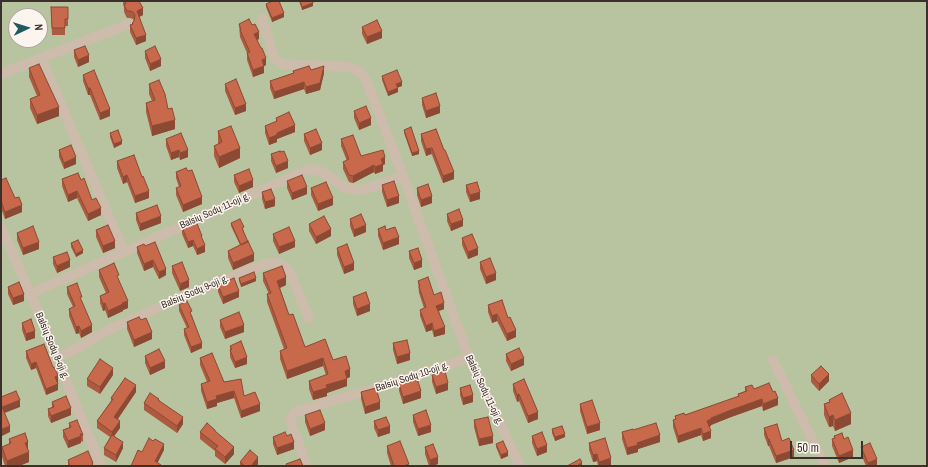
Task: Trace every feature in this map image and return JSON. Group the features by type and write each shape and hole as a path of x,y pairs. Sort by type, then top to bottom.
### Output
{"street":[{"name":"Balsių Sodų 11-oji g.","path":"262,19 274,57 283,64 348,67 359,71 366,80 403,176 469,358 520,466"},
{"path":"1,74 129,24"},
{"path":"41,58 124,252"},
{"name":"Balsių Sodų 11-oji g.","path":"30,294 307,170 313,169 322,172 344,187 361,190 403,176"},
{"name":"Balsių Sodų 8-oji g.","path":"1,227 101,466"},
{"name":"Balsių Sodų 9-oji g.","path":"57,358 106,331 190,294 265,264 279,264 289,270 309,318"},
{"name":"Balsių Sodų 10-oji g.","path":"307,466 291,423 291,418 295,412 383,386 469,358"},
{"path":"773,360 825,466"}],"green space":[{"path":"1,1 927,1 927,466 1,466"}],"building":[{"path":"125,1 139,1 143,8 137,11 146,35 136,38 130,25 133,24 135,15 133,12 127,11 124,5 126,4"},
{"path":"273,1 279,1 284,13 272,18 266,4"},
{"path":"300,1 313,1 313,3 302,7"},
{"path":"51,7 68,7 68,19 65,19 65,28 52,28"},
{"path":"249,19 252,25 255,24 259,32 254,34 266,58 262,60 264,66 253,70 247,53 250,52 240,30 239,24"},
{"path":"377,20 382,31 367,37 362,27"},
{"path":"85,46 89,55 78,60 74,50"},
{"path":"155,46 161,59 150,64 145,51"},
{"path":"39,64 59,107 37,115 30,99 40,95 29,68"},
{"path":"309,66 311,70 324,66 320,83 306,87 304,82 274,92 270,81"},
{"path":"94,70 110,109 100,113 83,75"},
{"path":"397,70 402,82 396,84 398,88 388,92 382,76"},
{"path":"236,79 246,104 235,108 225,84"},
{"path":"159,80 165,94 168,109 172,108 175,120 152,126 146,103 155,100 149,84"},
{"path":"436,93 440,106 426,111 422,98"},
{"path":"366,106 371,118 359,123 354,111"},
{"path":"289,112 295,125 269,138 265,126 277,121 276,118"},
{"path":"231,126 240,148 219,157 214,146 222,142 218,131"},
{"path":"411,127 419,151 412,153 404,130"},
{"path":"316,129 322,143 310,148 304,134"},
{"path":"436,129 454,172 443,176 432,148 426,149 421,134"},
{"path":"118,130 122,141 114,144 110,133"},
{"path":"181,133 188,150 180,153 179,150 171,153 166,139"},
{"path":"353,135 361,156 383,150 385,157 381,159 383,164 375,167 374,165 353,176 349,175 343,162 349,159 341,139"},
{"path":"71,145 76,157 64,163 59,150"},
{"path":"284,151 288,161 276,166 271,154"},
{"path":"134,155 149,191 135,196 127,175 123,177 117,161"},
{"path":"186,168 188,171 192,170 202,197 183,205 176,188 181,186 176,172"},
{"path":"249,169 253,180 239,186 234,175"},
{"path":"78,173 81,180 84,178 92,200 96,198 101,208 88,214 77,191 68,195 62,179"},
{"path":"302,175 307,187 292,193 287,181"},
{"path":"6,178 15,198 19,197 22,205 5,212 1,201 1,180"},
{"path":"394,181 399,196 387,200 382,185"},
{"path":"326,182 333,198 318,204 311,188"},
{"path":"477,182 480,192 470,195 466,185"},
{"path":"428,184 432,196 421,200 417,188"},
{"path":"271,189 275,199 265,202 262,192"},
{"path":"157,205 161,216 140,224 136,213"},
{"path":"459,209 463,220 451,224 447,214"},
{"path":"361,214 366,225 354,230 350,219"},
{"path":"324,216 331,229 316,237 309,224"},
{"path":"240,219 248,242 241,245 231,223"},
{"path":"196,221 205,245 197,249 193,240 188,242 182,227"},
{"path":"108,225 115,241 103,246 96,230"},
{"path":"33,226 39,242 23,248 17,233"},
{"path":"385,226 386,230 395,227 399,237 383,243 378,229"},
{"path":"289,227 295,241 279,247 273,234"},
{"path":"472,234 478,248 468,252 462,238"},
{"path":"78,240 83,250 76,254 71,243"},
{"path":"248,241 254,254 233,263 228,251"},
{"path":"155,242 166,269 159,272 153,260 144,264 137,247"},
{"path":"347,244 354,263 344,267 337,248"},
{"path":"418,248 422,260 414,263 409,251"},
{"path":"67,252 70,260 57,266 53,257"},
{"path":"490,258 496,273 486,277 480,262"},
{"path":"182,262 189,280 180,284 172,266"},
{"path":"114,263 119,275 117,276 128,301 108,311 100,296 109,292 99,270"},
{"path":"282,266 286,277 277,281 289,315 293,314 305,347 325,339 333,360 346,356 350,369 345,371 347,379 326,385 327,388 313,392 309,381 328,374 323,358 287,371 280,351 287,348 267,294 271,293 263,273"},
{"path":"254,272 256,278 241,284 239,278"},
{"path":"428,277 434,295 441,292 444,303 436,306 445,327 434,331 432,323 426,326 420,310 426,307 418,281"},
{"path":"234,278 239,291 223,297 218,285"},
{"path":"19,282 24,294 13,298 8,287"},
{"path":"77,283 82,297 80,297 92,325 81,331 79,326 76,327 69,309 75,306 67,287"},
{"path":"366,292 370,304 357,309 353,297"},
{"path":"502,300 508,318 510,317 516,330 507,334 497,314 492,316 488,305"},
{"path":"187,301 192,311 190,312 202,343 191,347 184,329 189,327 179,305"},
{"path":"239,312 244,325 225,332 220,320"},
{"path":"139,317 141,320 146,318 152,332 134,340 127,322"},
{"path":"31,319 35,331 26,334 22,323"},
{"path":"407,340 410,353 397,357 393,343"},
{"path":"241,341 247,357 235,362 230,346"},
{"path":"44,344 53,367 58,375 55,377 58,384 46,389 36,362 31,364 26,351"},
{"path":"519,348 524,358 511,364 506,354"},
{"path":"159,349 165,361 150,368 145,356"},
{"path":"212,353 224,382 241,379 244,396 255,392 260,404 241,411 234,391 216,396 217,399 207,402 201,384 210,381 200,358"},
{"path":"100,359 113,368 100,387 87,379"},
{"path":"821,366 829,374 819,384 811,375"},
{"path":"445,371 448,383 436,387 432,375"},
{"path":"416,375 421,391 403,397 399,384 408,382 407,378"},
{"path":"125,378 136,385 114,417 120,421 112,432 97,421 113,399 111,398"},
{"path":"524,379 538,412 528,416 513,384"},
{"path":"769,383 773,392 775,391 778,398 763,404 762,399 711,418 707,421 711,431 703,434 701,428 678,436 673,420 676,419 675,416 684,413 685,415 739,396 738,394 747,391 745,387 752,385 754,389"},
{"path":"470,385 473,395 463,398 460,388"},
{"path":"376,388 380,402 365,407 361,392"},
{"path":"16,391 20,400 2,407 10,426 2,429 1,397"},
{"path":"150,393 183,417 177,426 144,403"},
{"path":"842,393 851,413 835,420 833,415 829,417 824,404 830,402 829,400"},
{"path":"66,396 71,408 51,416 48,409 54,407 52,402"},
{"path":"592,400 600,423 587,427 580,404"},
{"path":"320,410 325,423 310,429 305,415"},
{"path":"426,410 431,425 418,429 413,415"},
{"path":"386,417 390,426 378,430 374,421"},
{"path":"488,417 493,436 479,439 474,420"},
{"path":"77,420 83,435 80,434 81,436 68,441 63,430 71,427 69,423"},
{"path":"207,423 234,447 225,457 215,449 218,446 200,432"},
{"path":"656,423 660,435 637,443 638,445 627,448 622,432"},
{"path":"777,424 782,441 789,438 794,450 776,456 764,428"},
{"path":"562,426 565,434 555,437 552,429"},
{"path":"285,432 287,436 291,434 294,442 277,448 273,437"},
{"path":"542,432 547,445 537,449 532,436"},
{"path":"25,433 28,442 25,443 29,452 7,461 2,447 11,443 9,439"},
{"path":"842,433 844,439 848,437 853,450 839,456 832,439 835,438 834,436"},
{"path":"112,435 123,442 116,455 104,448"},
{"path":"149,438 153,441 155,439 164,444 155,461 161,466 131,466 138,450 142,452"},
{"path":"605,438 611,458 599,462 597,454 593,455 589,443"},
{"path":"400,441 409,464 404,466 394,466 387,446"},
{"path":"503,441 508,452 501,455 496,444"},
{"path":"870,443 877,459 868,463 861,447"},
{"path":"433,444 438,457 430,460 425,447"},
{"path":"250,450 258,457 251,466 245,466 240,462"},
{"path":"88,451 93,466 70,466 68,460"},
{"path":"300,459 303,466 287,466 286,464"},
{"path":"580,459 582,462 577,466 567,466"}]}
